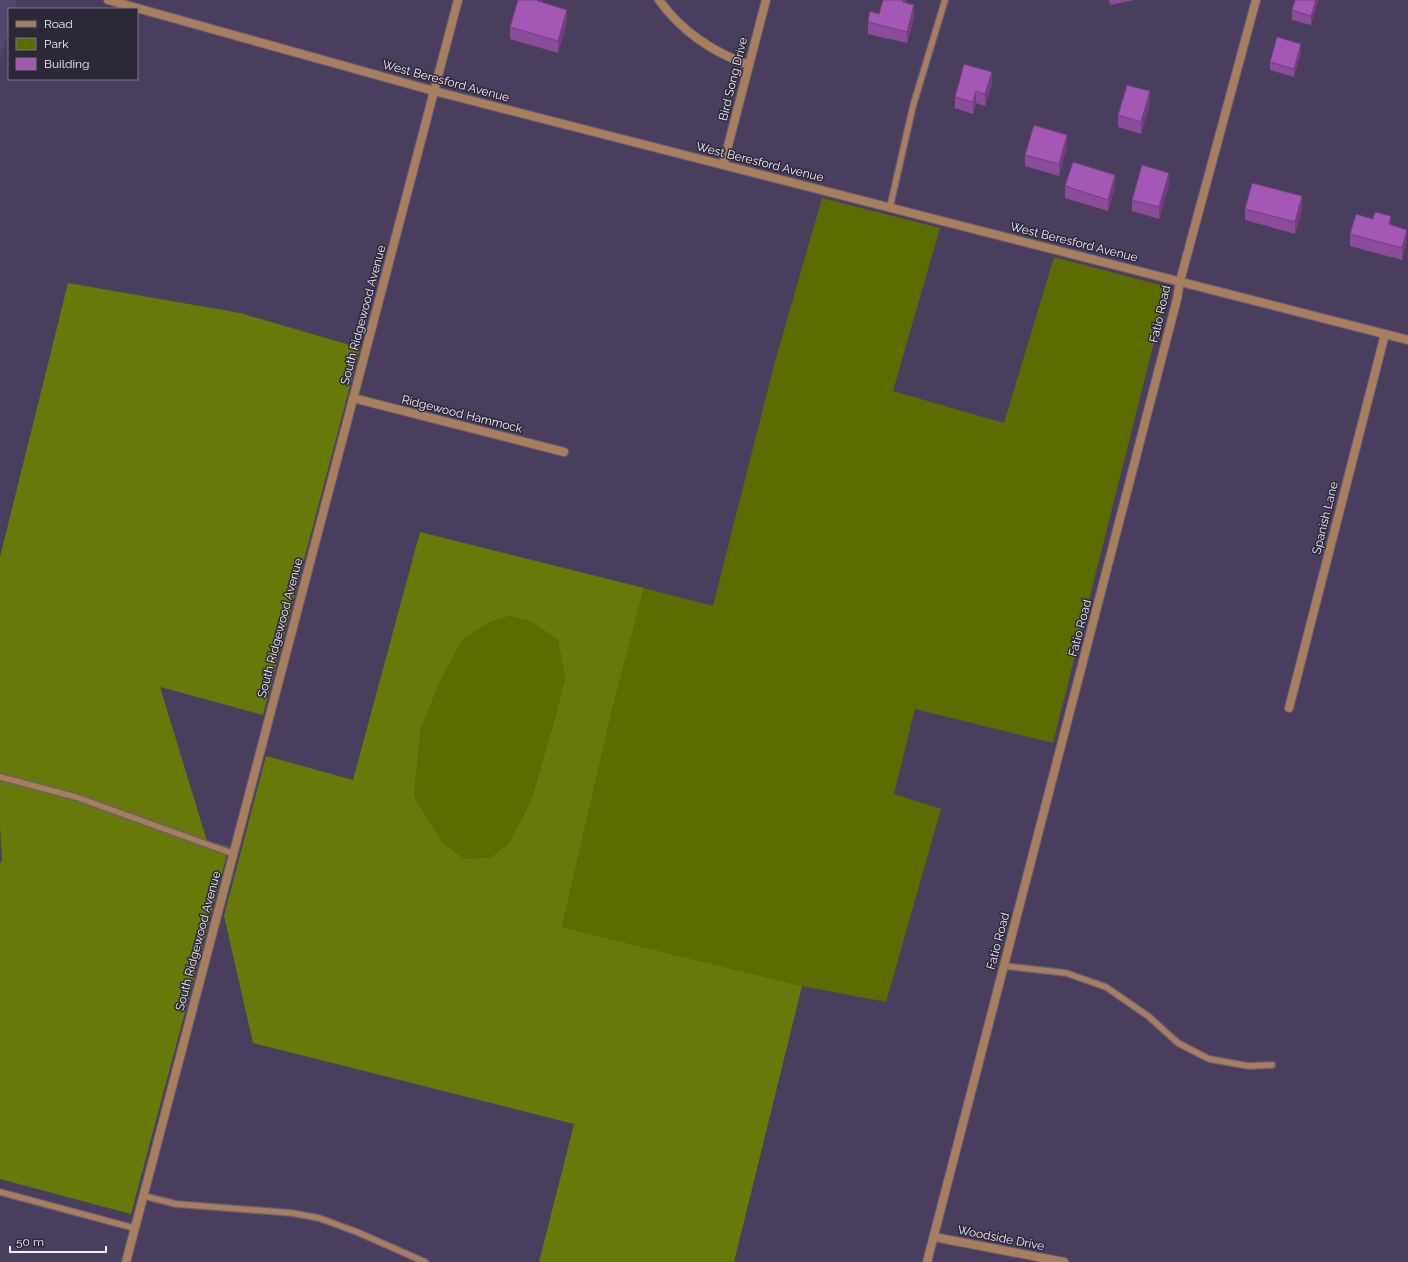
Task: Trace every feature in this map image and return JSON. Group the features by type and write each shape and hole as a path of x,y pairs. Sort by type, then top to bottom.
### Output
{"street":[{"name":"West Beresford Avenue","path":"108,0 137,8"},
{"name":"South Ridgewood Avenue","path":"126,1262 458,0"},
{"path":"659,0 692,35 733,59 749,65"},
{"name":"Bird Song Drive","path":"723,165 766,0"},
{"name":"Fatio Road","path":"927,1262 1177,299 1180,281 1256,0"},
{"name":"West Beresford Avenue","path":"138,8 434,91 1408,340"},
{"name":"Spanish Lane","path":"1289,708 1385,334"},
{"name":"Ridgewood Hammock","path":"353,398 564,452"},
{"name":"Woodside Drive","path":"934,1237 1064,1262"}],"lane":[{"path":"890,207 913,106 945,0"},
{"path":"0,777 76,797 234,854"},
{"path":"1004,966 1066,973 1106,987 1148,1016 1178,1043 1209,1058 1249,1066 1272,1065"},
{"path":"0,1192 134,1228"},
{"path":"144,1196 176,1204 292,1213 319,1218 357,1232 425,1262"}],"shaded area":[{"path":"0,0 17,0 15,8 8,8 8,32 0,60"}],"green space":[{"path":"822,198 940,228 893,391 1004,423 1054,257 1168,287 1053,743 915,709 894,794 941,809 886,1002 802,986 562,927 612,710 644,588 713,606 774,365"},
{"path":"68,283 240,313 360,348 263,715 160,687 207,841 229,847 131,1214 0,1179 0,864 2,860 0,826 0,557"},
{"path":"420,532 644,588 612,710 562,927 802,986 734,1262 539,1262 574,1124 253,1043 224,916 266,756 353,780","holes":["510,616 532,622 558,640 565,679 553,725 531,800 509,843 491,857 465,859 443,843 414,796 421,729 438,686 462,640 490,622"]},
{"path":"510,616 532,622 558,640 565,679 531,800 509,843 491,857 465,859 443,843 414,796 421,729 438,686 462,640 490,622"}],"building":[{"path":"518,0 539,0 538,1 567,10 558,41 510,27"},
{"path":"883,0 903,0 903,2 914,5 907,32 868,22 870,11 879,14"},
{"path":"1295,0 1316,0 1311,16 1292,10"},
{"path":"1277,37 1301,44 1294,69 1270,62"},
{"path":"964,64 992,72 985,94 976,91 973,102 955,97"},
{"path":"1127,85 1150,91 1141,122 1118,115"},
{"path":"1034,125 1067,135 1059,164 1025,155"},
{"path":"1073,162 1115,175 1108,200 1065,186"},
{"path":"1142,165 1169,173 1159,207 1132,200"},
{"path":"1252,183 1302,196 1295,222 1245,209"},
{"path":"1375,212 1391,216 1389,224 1407,230 1402,248 1350,234 1356,214 1373,219"}]}
